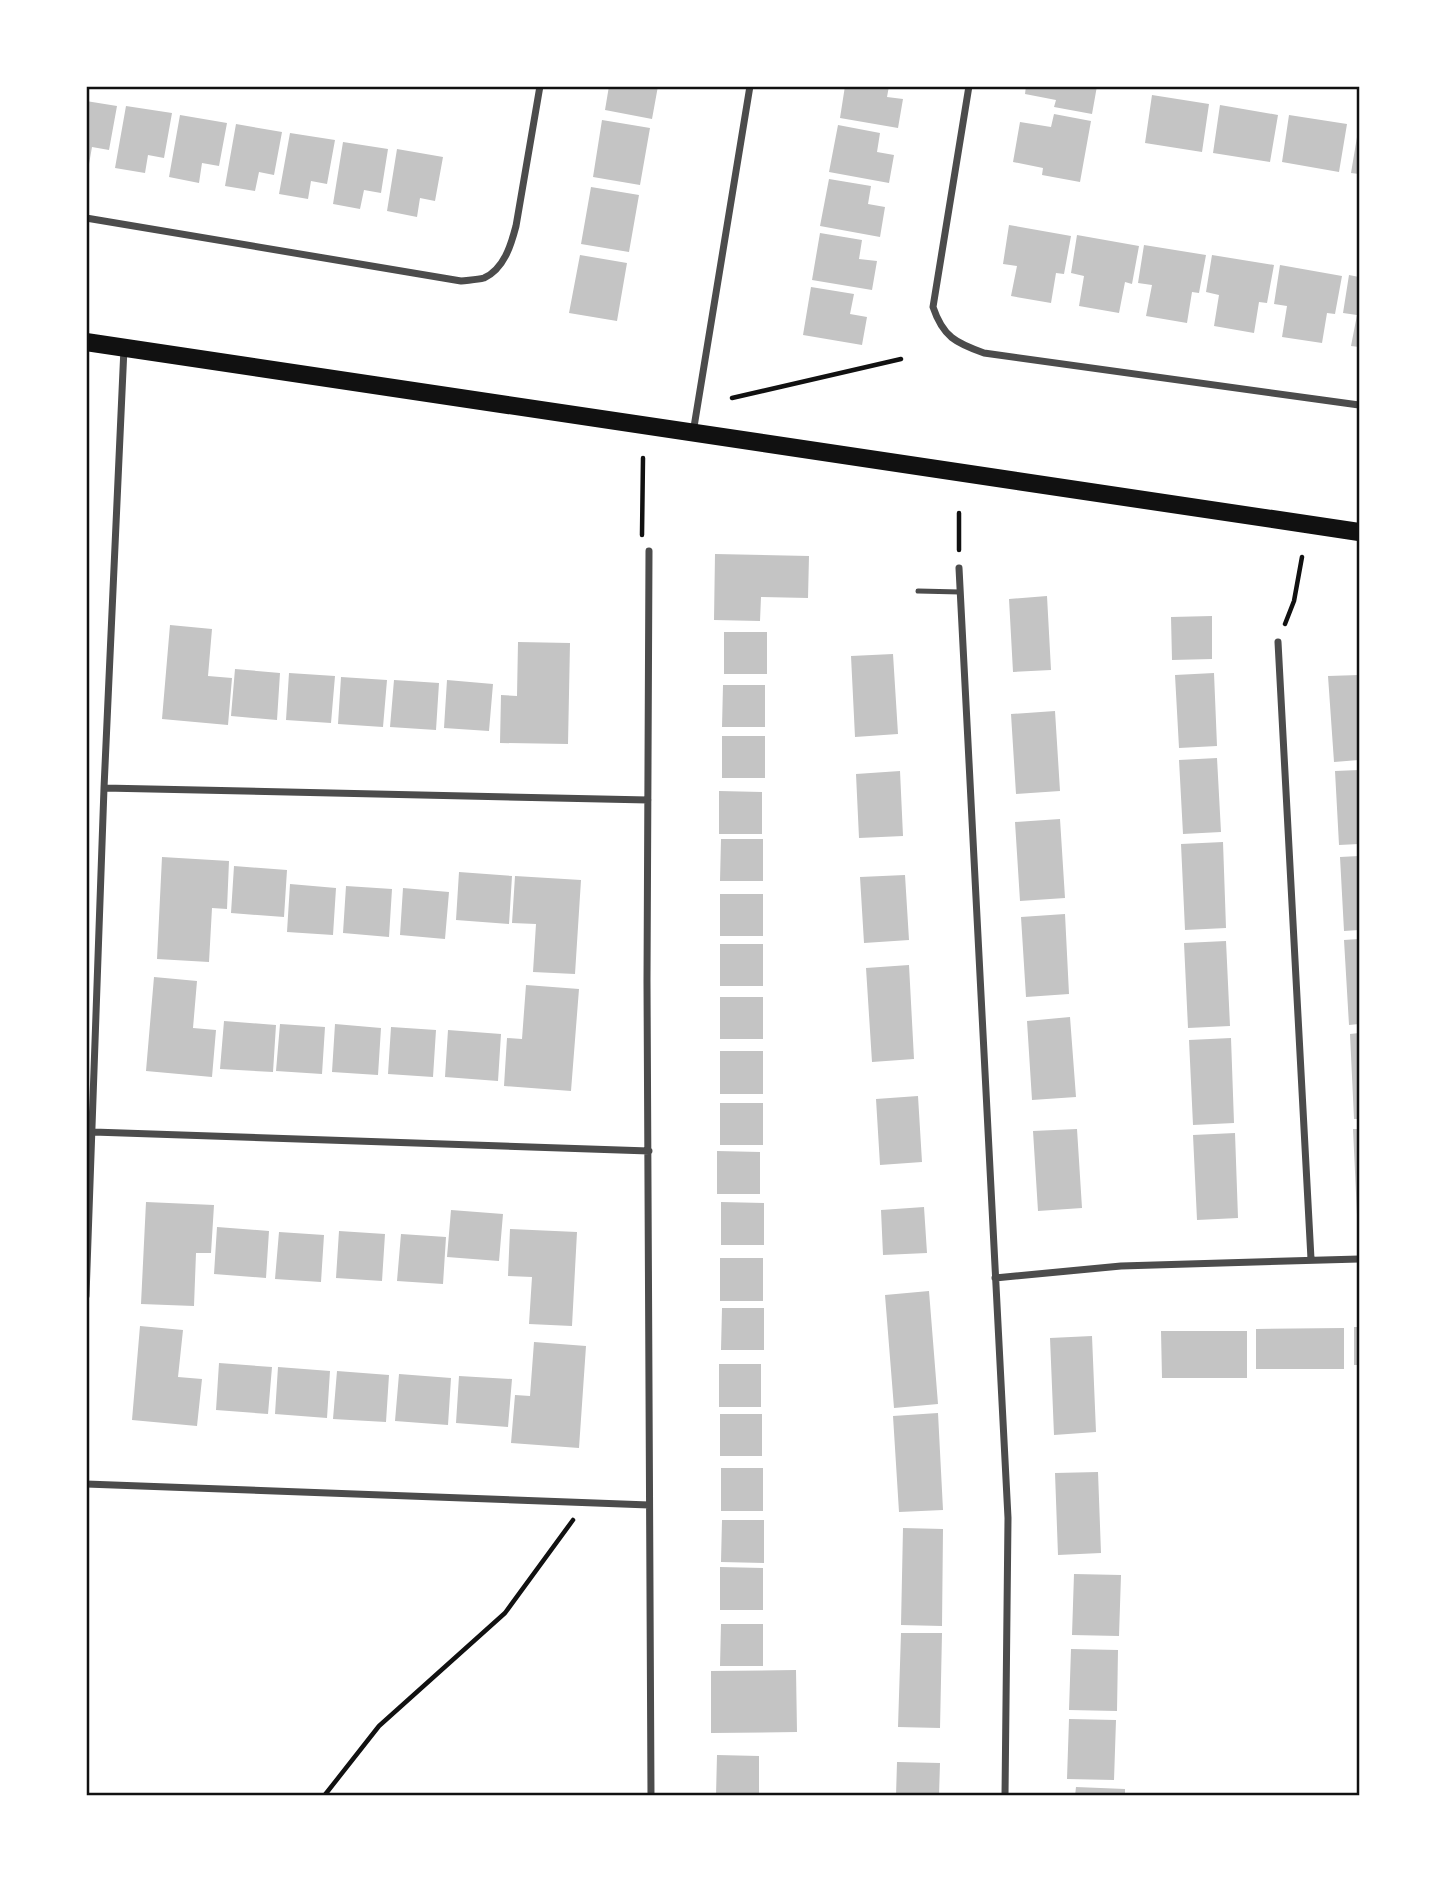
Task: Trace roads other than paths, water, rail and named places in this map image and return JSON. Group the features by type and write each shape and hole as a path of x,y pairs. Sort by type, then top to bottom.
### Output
{"main road":[{"path":"86,342 1359,532"}],"street":[{"path":"86,218 461,281 484,278 498,268 514,236 540,86"},
{"path":"693,434 750,86"},
{"path":"969,86 933,307 938,323 945,333 961,345 984,353 1359,404"},
{"path":"86,1296 104,788 124,347"},
{"path":"649,551 651,1796"},
{"path":"959,568 1008,1518 1005,1796"},
{"path":"1279,642 1311,1259"},
{"path":"104,788 648,800"},
{"path":"93,1132 649,1151"},
{"path":"995,1278 1121,1266 1359,1258"},
{"path":"86,1484 649,1505"}],"lane":[{"path":"918,591 960,592"}]}
